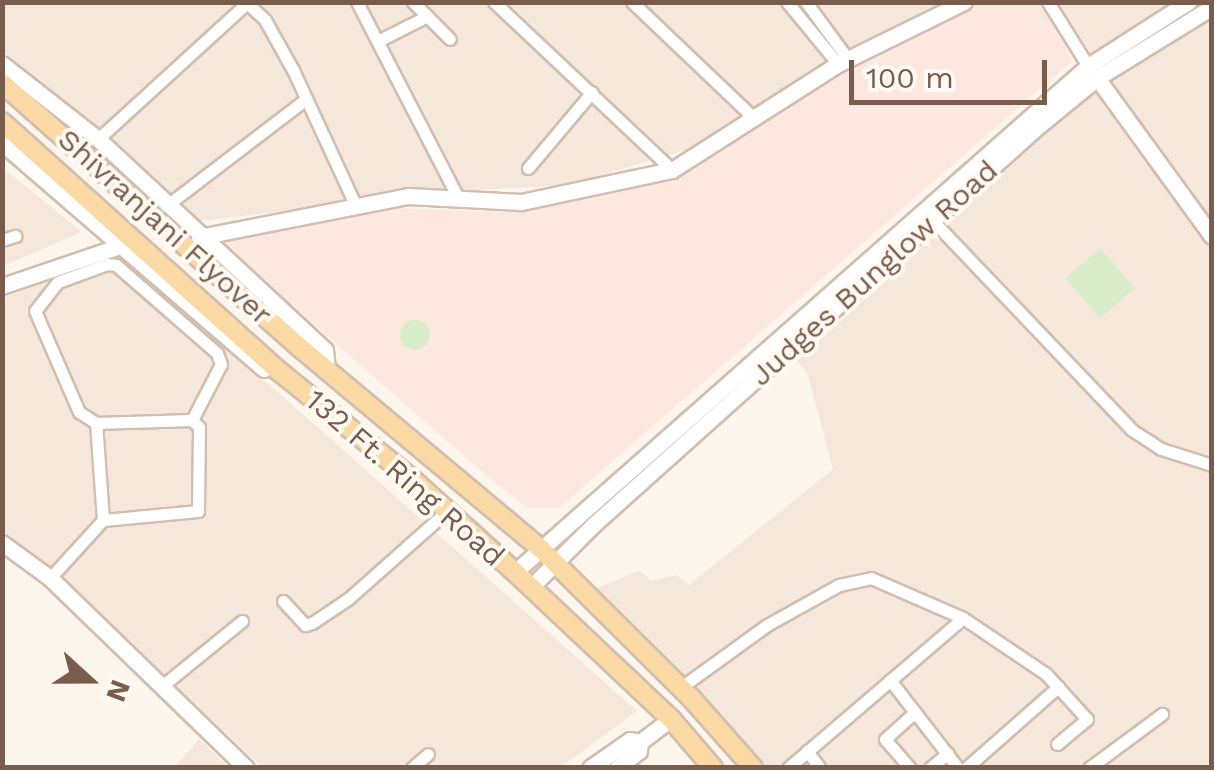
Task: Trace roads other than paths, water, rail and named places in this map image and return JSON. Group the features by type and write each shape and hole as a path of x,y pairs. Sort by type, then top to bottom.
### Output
{"main road":[{"path":"199,236 408,196 521,202 672,170 843,62 964,2"},
{"name":"Judges Bunglow Road","path":"516,572 1092,72 1188,2"},
{"name":"Judges Bunglow Road","path":"531,587 554,562 934,222 1092,72 1212,7"},
{"path":"2,64 98,139 325,350 327,370"},
{"path":"1092,72 1212,236"},
{"name":"Shivranjani Flyover","path":"2,83 327,370"},
{"name":"Shivranjani Flyover","path":"2,122 288,377"},
{"path":"5,150 272,375 288,377"},
{"path":"2,286 120,246"},
{"name":"132 Ft. Ring Road","path":"327,370 554,562"},
{"name":"132 Ft. Ring Road","path":"288,377 516,572 671,719 713,768"},
{"path":"4,547 50,578 246,768"},
{"path":"554,562 680,688 753,768"},
{"path":"617,768 639,751 640,742 671,719"},
{"path":"590,768 630,740 640,742"}],"street":[{"path":"357,2 458,198"},
{"path":"413,2 450,39"},
{"path":"494,2 672,170"},
{"path":"632,2 755,119"},
{"path":"787,2 843,62"},
{"path":"1048,2 1092,72"},
{"path":"98,139 247,3 265,20 355,204"},
{"path":"806,3 843,62"},
{"path":"378,41 427,16"},
{"path":"528,168 592,92"},
{"path":"166,206 306,99"},
{"path":"934,222 1132,430 1161,449 1212,465"},
{"path":"50,578 103,520 198,511 199,427 192,420 96,423 79,412 35,311 62,279 111,264 220,358 221,364 192,420"},
{"path":"96,423 103,520"},
{"path":"283,601 305,625 312,624 348,598 447,511"},
{"path":"680,688 767,624 838,585 871,578 992,634 1058,686 1087,719 1057,744"},
{"path":"788,768 962,618"},
{"path":"162,686 242,621"},
{"path":"890,680 958,768"},
{"path":"966,768 1058,686"},
{"path":"910,768 886,739 915,712"},
{"path":"1089,768 1162,714"},
{"path":"806,751 820,768"},
{"path":"930,768 948,753"},
{"path":"412,768 428,754"}]}
